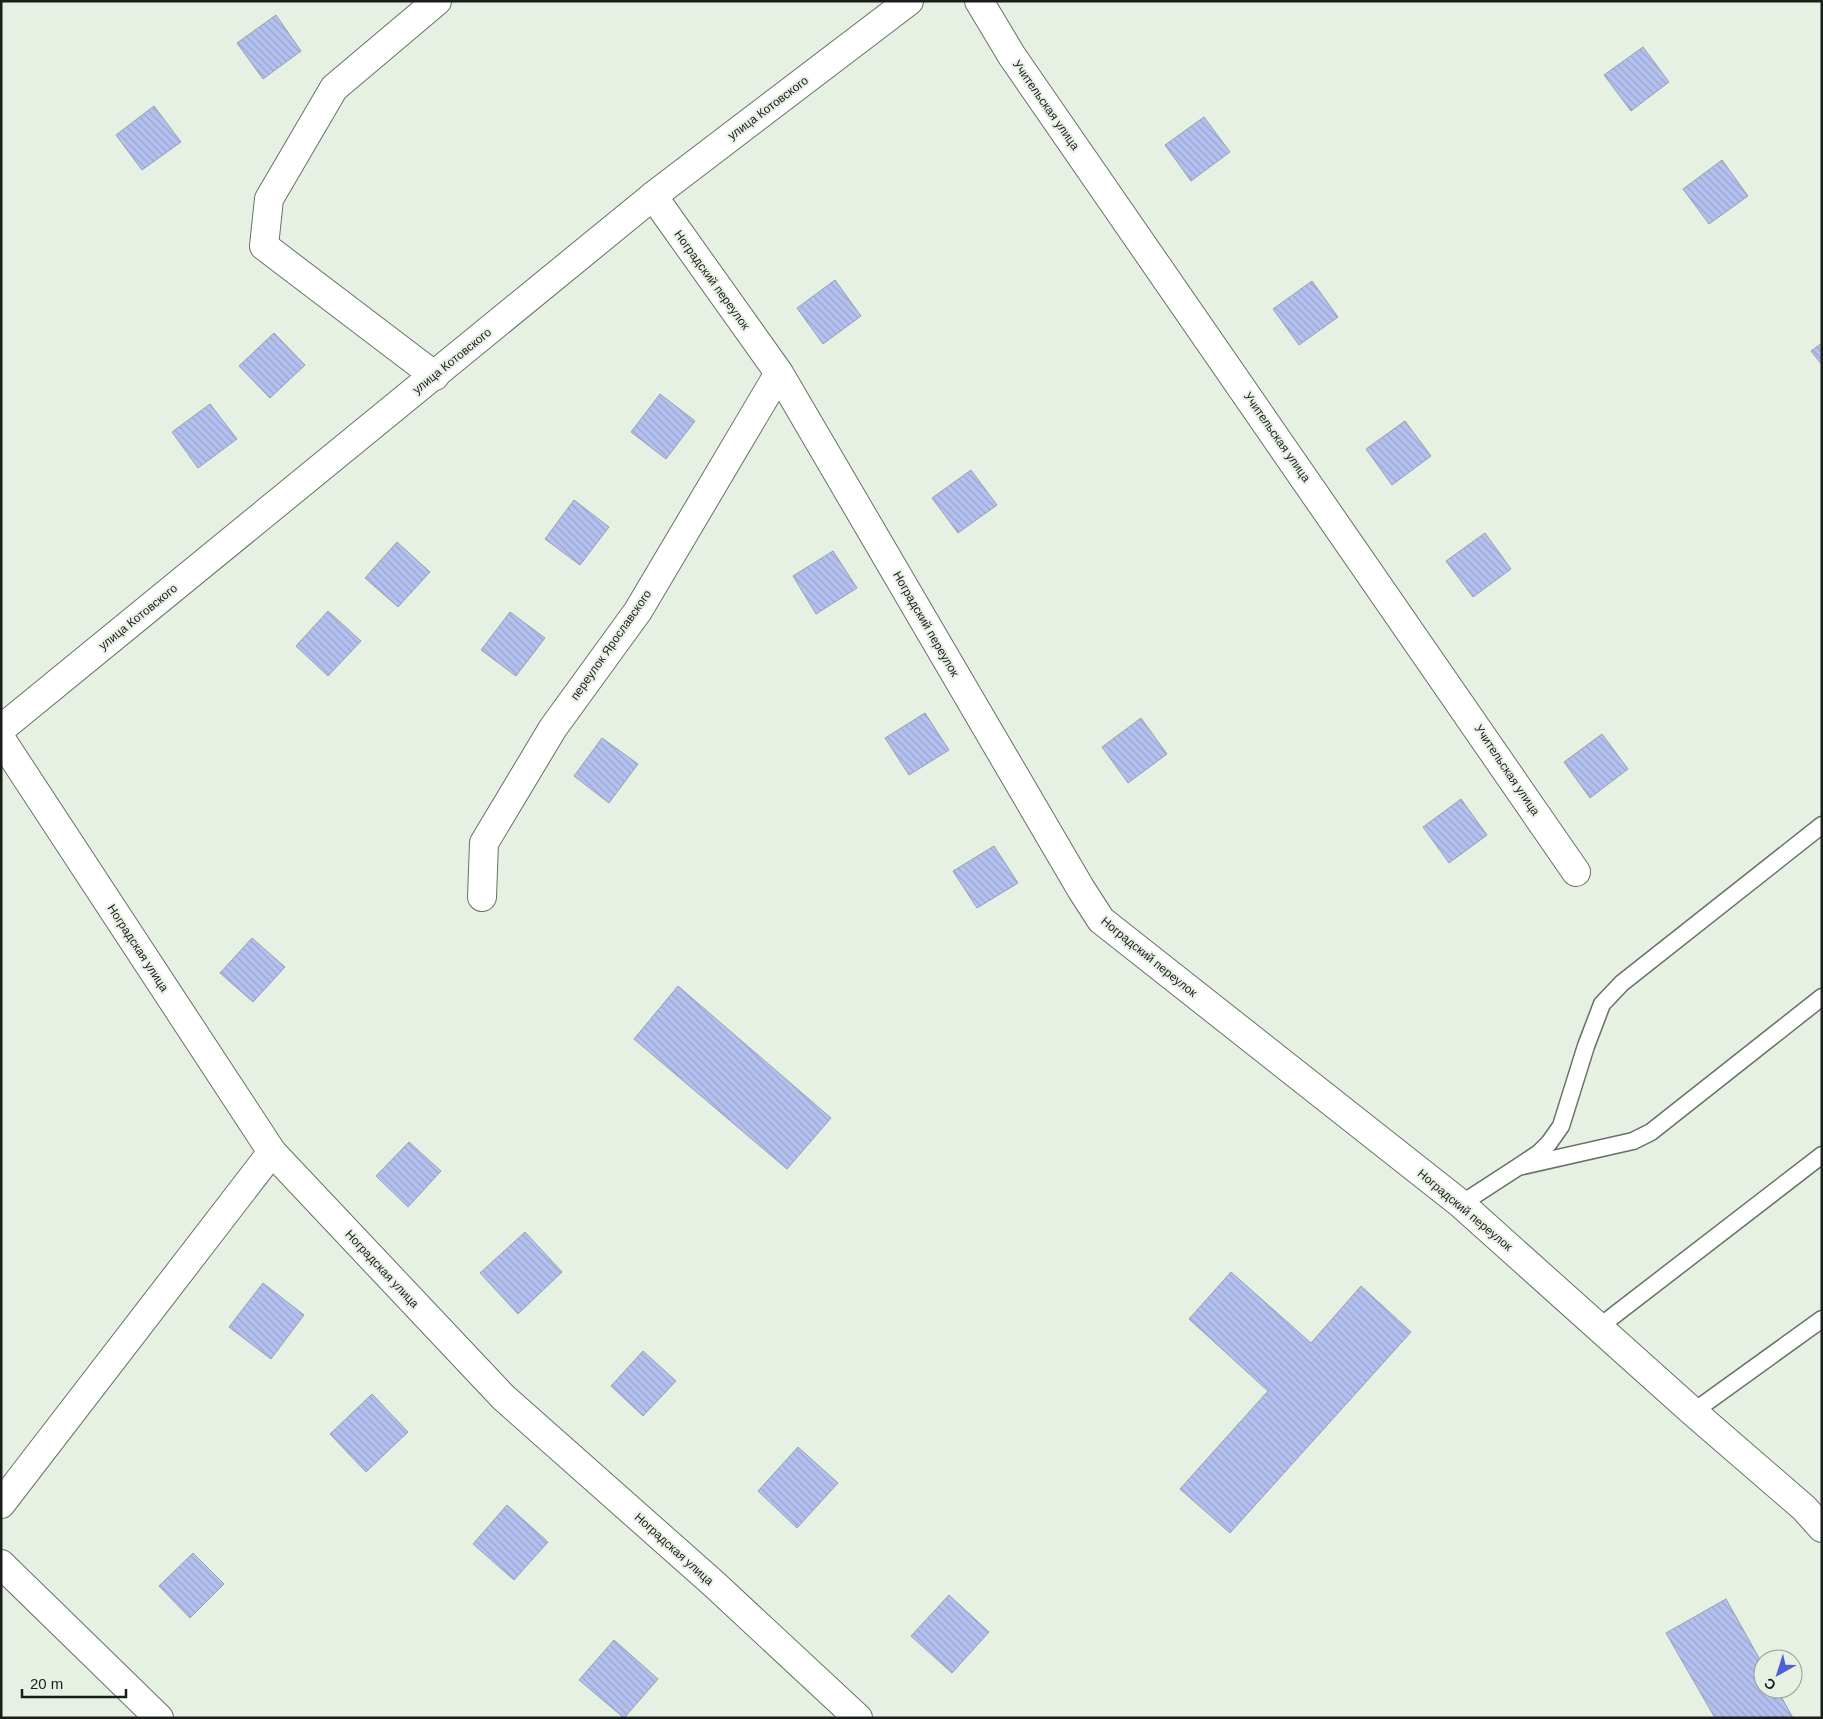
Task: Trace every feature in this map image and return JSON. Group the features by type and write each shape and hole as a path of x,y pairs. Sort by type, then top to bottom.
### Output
{"street":[{"path":"435,376 264,246 269,199 334,88 437,1"},
{"name":"улица Котовского","path":"1,729 653,196 909,1"},
{"name":"Учительская улица","path":"979,1 1012,56 1576,872"},
{"name":"Ноградский переулок","path":"653,196 779,373 1081,889 1101,920 1461,1204 1693,1412 1804,1508 1822,1528"},
{"name":"переулок Ярославского","path":"482,897 484,843 553,728 638,612 779,373"},
{"name":"Ноградская улица","path":"1,739 272,1152 503,1397 714,1584 858,1718"},
{"path":"1,1504 272,1152"},
{"path":"1,1564 159,1718"}],"lane":[{"path":"1461,1204 1539,1153 1549,1143 1561,1126 1586,1046 1602,1004 1622,983 1822,825"},
{"path":"1518,1167 1633,1141 1651,1132 1822,997"},
{"path":"1599,1327 1822,1154"},
{"path":"1693,1412 1822,1319"}],"building":[{"path":"276,15 301,51 263,79 237,43"},
{"path":"1643,47 1669,82 1631,111 1604,75"},
{"path":"154,106 181,142 142,170 116,135"},
{"path":"1204,117 1230,152 1191,181 1165,145"},
{"path":"1722,160 1748,196 1709,224 1683,189"},
{"path":"835,280 861,316 823,344 797,308"},
{"path":"1312,281 1338,317 1299,345 1273,309"},
{"path":"274,333 305,365 270,398 239,366"},
{"path":"1822,343 1822,365 1811,351"},
{"path":"660,394 695,421 666,459 631,432"},
{"path":"210,404 237,439 198,468 172,432"},
{"path":"1405,421 1431,456 1392,485 1366,449"},
{"path":"971,470 997,505 958,533 932,498"},
{"path":"574,500 609,527 580,565 545,539"},
{"path":"1485,533 1511,569 1473,597 1446,561"},
{"path":"397,542 430,572 398,607 365,578"},
{"path":"833,551 857,588 816,614 793,576"},
{"path":"328,611 361,641 328,676 296,646"},
{"path":"510,612 545,638 516,676 481,650"},
{"path":"925,713 949,750 909,775 885,738"},
{"path":"1141,718 1167,754 1128,783 1102,747"},
{"path":"1602,734 1628,769 1590,798 1564,762"},
{"path":"602,738 638,764 609,803 574,776"},
{"path":"1461,799 1487,835 1449,863 1423,827"},
{"path":"994,846 1018,883 977,908 953,871"},
{"path":"252,938 285,967 253,1002 220,973"},
{"path":"678,986 831,1118 787,1169 634,1039"},
{"path":"409,1142 441,1171 408,1207 376,1176"},
{"path":"525,1232 562,1272 518,1314 480,1273"},
{"path":"1231,1272 1311,1343 1361,1286 1411,1332 1230,1533 1180,1489 1268,1391 1189,1319"},
{"path":"263,1283 304,1315 271,1359 229,1327"},
{"path":"643,1351 676,1381 643,1416 611,1386"},
{"path":"372,1394 408,1432 366,1472 330,1434"},
{"path":"798,1447 838,1483 797,1528 758,1491"},
{"path":"507,1505 548,1542 514,1580 473,1544"},
{"path":"193,1553 224,1584 190,1618 159,1586"},
{"path":"949,1595 989,1632 952,1673 911,1636"},
{"path":"1726,1599 1754,1649 1753,1699 1783,1699 1793,1718 1715,1718 1666,1633"},
{"path":"614,1640 658,1679 624,1718 579,1680"}]}
